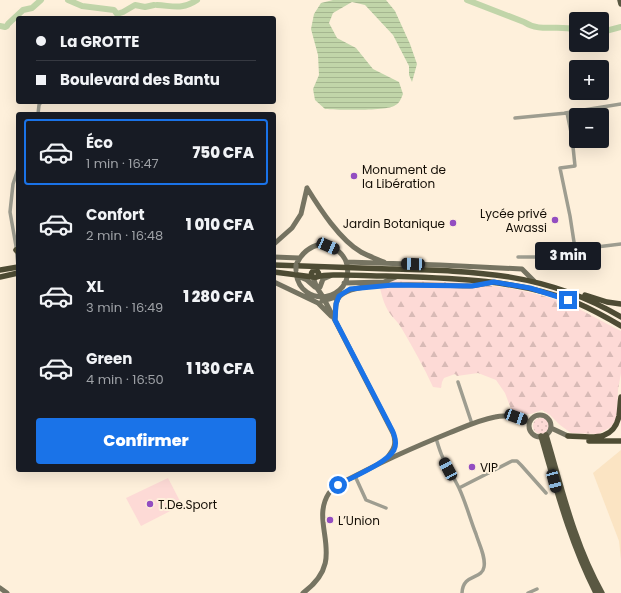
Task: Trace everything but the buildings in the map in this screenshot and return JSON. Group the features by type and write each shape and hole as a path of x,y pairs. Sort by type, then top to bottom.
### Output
{"highway":[{"path":"276,266 332,275 347,268"},
{"path":"276,266 315,273 347,268 397,276 494,282 530,288 588,308 621,326"},
{"path":"276,272 282,273 296,270 303,266 486,273 534,281 586,299 621,317"},
{"path":"0,270 16,267"},
{"path":"0,277 16,273"},
{"path":"540,283 558,286 607,302 621,304"},
{"path":"568,436 595,438 608,433 614,427 618,419 621,397"},
{"path":"568,436 586,441 621,441"}],"main road":[{"path":"620,0 621,4"},
{"path":"276,242 292,228 301,214 307,188 320,209 342,236 361,252 387,263"},
{"path":"313,301 327,297 335,293 342,287 347,268 342,254 336,249 320,245 311,247 304,251 299,258 296,270 298,282 302,289 318,297 323,297 339,296 350,289 393,285 472,286 494,282"},
{"path":"276,257 299,258"},
{"path":"347,268 387,263 516,270 522,269 534,281"},
{"path":"282,273 305,278 318,288"},
{"path":"315,273 318,288 394,436 394,450 386,460"},
{"path":"318,288 323,279 332,275"},
{"path":"344,283 384,282 397,276"},
{"path":"276,283 318,303 335,320"},
{"path":"335,320 336,304 339,296"},
{"path":"543,415 550,422 551,428 544,435 537,436 530,429 530,422 534,417 543,415"},
{"path":"303,593 318,579 326,562 327,550 324,504 332,489 405,451 487,418 504,416 516,417 530,422"},
{"path":"551,428 568,436"},
{"path":"544,435 569,533 595,592"},
{"path":"544,435 573,530 602,593"},
{"path":"395,443 405,451"},
{"path":"0,588 7,593"}],"street":[{"path":"515,118 566,113 621,104"},
{"path":"566,113 572,137 575,166 560,168 574,242 576,246 580,248"},
{"path":"16,174 12,184 10,212 16,245"},
{"path":"518,257 535,257 580,248 621,244"},
{"path":"458,382 472,424"},
{"path":"436,438 442,457 459,488 480,547 484,567 479,575 468,580 464,584 462,593"},
{"path":"459,488 512,460 521,465 546,493"},
{"path":"355,476 366,500 386,508"},
{"path":"528,593 537,589"}],"shaded area":[{"path":"333,0 386,0 395,11 410,44 417,64 412,82 409,75 409,66 393,35 365,5 352,2 333,13 329,23 337,38 356,48 373,69 399,82 403,94 400,101 396,105 381,109 325,109 315,100 313,89 319,75 318,55 311,29 314,14 321,3"},
{"path":"621,450 621,560 619,541 593,473"}],"green space":[{"path":"378,280 449,282 496,286 519,290 542,295 571,306 621,331 621,373 615,421 611,427 598,434 571,433 542,410 531,414 513,414 505,393 496,380 478,373 457,376 455,374 444,378 441,388 433,387 402,329 386,307"},
{"path":"541,418 548,423 549,426 544,433 541,434 534,429 533,426 538,419"},
{"path":"168,478 182,505 141,526 126,498"}],"waterway":[{"path":"17,16 23,10 32,8 41,0"},
{"path":"68,0 82,6 114,10 117,14 135,5 145,7 154,5"},
{"path":"157,5 182,6 197,0"},
{"path":"467,0 537,27 569,28"},
{"path":"0,26 7,26 16,17"},
{"path":"609,30 621,27"}],"place":[{"name":"Monument de la Libération","path":"354,176"},
{"name":"Lycée privé Awassi","path":"555,220"},
{"name":"Jardin Botanique","path":"453,223"},
{"name":"VIP","path":"472,467"},
{"name":"T.De.Sport","path":"150,504"},
{"name":"L’Union","path":"330,520"}],"route":[{"path":"338,485 386,460 394,450 395,443 390,426 335,320 336,304 339,296 350,289 393,285 410,284 472,286 494,282 530,288 568,300"}]}
